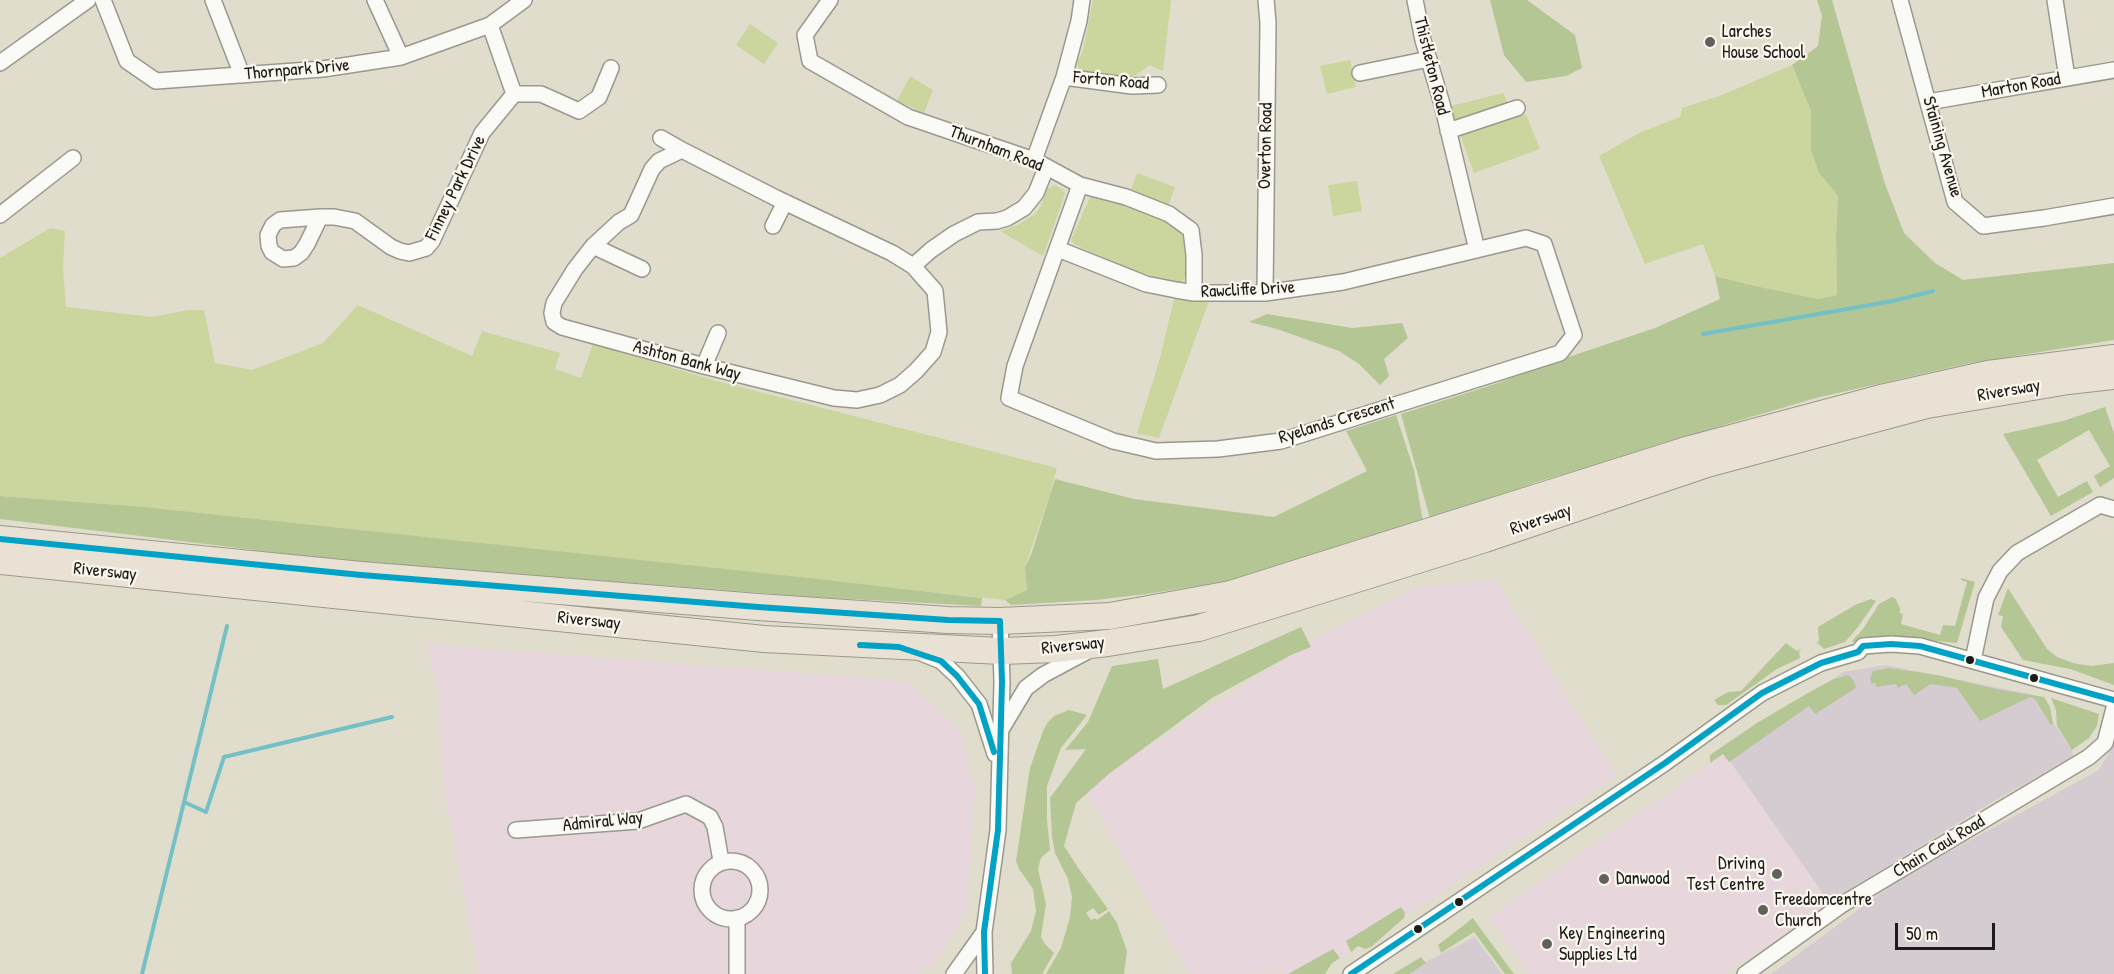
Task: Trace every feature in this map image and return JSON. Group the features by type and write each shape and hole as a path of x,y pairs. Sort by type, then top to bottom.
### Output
{"highway":[{"name":"Riversway","path":"0,561 764,639 899,647 1001,638 1232,594 1690,449 1836,410 1988,374 2114,358"},
{"name":"Riversway","path":"0,539 361,575 758,607 1001,638 1056,649 1199,628 1485,539 1707,464 1927,405 2068,381 2114,376"}],"street":[{"path":"0,63 88,0"},
{"name":"Thornpark Drive","path":"103,0 127,61 156,81 323,69 401,57 490,25 524,0"},
{"path":"213,0 242,75"},
{"path":"375,0 401,57"},
{"name":"Thurnham Road","path":"830,0 805,34 810,61 908,117 1040,164 1080,185 1126,197 1169,214 1191,230 1194,255 1194,293"},
{"name":"Forton Road","path":"1040,164 1079,21 1082,0"},
{"name":"Overton Road","path":"1265,293 1268,34 1266,0"},
{"name":"Thistleton Road","path":"1415,0 1477,250"},
{"name":"Staining Avenue","path":"1900,0 1955,202 1983,226 2114,206"},
{"path":"2055,0 2067,78"},
{"path":"490,25 514,94 541,94 579,111 599,97 611,68"},
{"path":"1360,73 1428,59"},
{"name":"Marton Road","path":"1928,102 2114,70"},
{"name":"Forton Road","path":"1064,77 1132,86 1158,85"},
{"name":"Finney Park Drive","path":"320,218 334,217 355,221 390,247 400,251 409,253 426,248 432,242 482,134 514,94"},
{"name":"Thistleton Road","path":"1448,132 1517,108"},
{"name":"Ashton Bank Way","path":"661,138 914,266 935,291 939,332 933,352 900,385 880,395 857,400 834,398 704,366 562,327 554,322 552,313 554,303 575,269 593,246 619,222 631,215 651,169 658,161 681,150"},
{"path":"0,215 73,158"},
{"path":"914,266 931,250 954,234 978,222 1007,218 1024,208 1036,193 1040,164"},
{"name":"Ryelands Crescent","path":"1080,185 1016,366 1009,398 1113,441 1156,451 1218,449 1281,441 1560,353 1574,335 1544,244 1526,238 1477,250"},
{"path":"773,226 785,202"},
{"path":"593,246 642,269"},
{"name":"Rawcliffe Drive","path":"1058,249 1146,284 1194,293 1265,293 1342,282 1477,250"},
{"path":"704,366 718,333"},
{"path":"1973,660 1986,598 2000,571 2017,553 2100,506 2114,509"},
{"path":"985,974 984,932 998,830 1001,638"},
{"path":"1000,730 1020,696 1035,681 1075,656 1108,643"},
{"path":"1351,974 1656,769 1762,693 1821,663 1858,652 1863,646 1892,644 1920,646 2114,700"},
{"path":"899,647 941,661 965,686 979,704 999,766"},
{"name":"Chain Caul Road","path":"1745,974 1843,904 2089,757 2105,743 2114,708"},
{"name":"Admiral Way","path":"516,830 638,821 686,804 710,817 715,827 721,861"},
{"path":"732,860 747,865 759,882 758,902 753,910 737,918 729,919 718,916 704,902 702,884 708,871 721,861 732,860"},
{"path":"737,918 737,974"},
{"path":"954,974 984,932"}],"shaded area":[{"path":"1495,580 1617,776 1320,973 1189,974 1084,787 1326,633 1416,587"},
{"path":"426,644 907,681 959,728 975,789 967,908 937,962 918,974 479,974 443,782 439,691"},
{"path":"1886,665 2034,695 2072,750 2073,756 1984,807 1829,902 1724,753 1843,672"},
{"path":"2114,744 2114,974 1771,974 1904,876 2099,770"},
{"path":"1724,753 1829,902 1724,974 1530,974 1489,917"},
{"path":"1475,937 1502,974 1401,974"}],"green space":[{"path":"1093,0 1171,0 1163,71 1150,65 1132,78 1079,70 1077,63 1083,50"},
{"path":"1490,0 1527,0 1575,35 1582,68 1566,76 1526,82 1504,55"},
{"path":"1817,0 1832,0 1884,181 1904,233 1935,263 1963,280 2114,263 2114,340 1966,364 1816,398 1537,482 1431,522 1401,414 1655,328 1720,299 1715,276 1819,299 1837,295 1838,196 1819,173 1811,150 1811,111 1792,65 1818,46 1822,16"},
{"path":"750,24 778,43 764,64 736,45"},
{"path":"1350,60 1356,87 1327,94 1320,66"},
{"path":"1792,65 1811,111 1811,150 1819,173 1838,196 1837,295 1819,299 1715,276 1703,244 1645,264 1599,156 1641,132 1680,117 1682,108 1722,95"},
{"path":"910,76 933,90 924,113 897,101"},
{"path":"1503,93 1509,105 1460,121 1454,119 1451,106"},
{"path":"1526,114 1540,149 1474,173 1460,134"},
{"path":"1137,173 1175,187 1168,206 1130,192"},
{"path":"1357,181 1362,211 1333,216 1328,185"},
{"path":"1055,185 1065,194 1043,256 1000,231 1018,225 1036,213 1047,189"},
{"path":"1091,195 1131,203 1171,220 1188,235 1189,274 1180,283 1124,268 1074,244 1071,240"},
{"path":"50,228 65,231 63,267 66,307 152,317 188,310 204,310 215,363 252,370 323,343 358,305 472,356 482,331 560,353 555,369 581,378 593,344 713,380 1057,468 1025,567 1027,590 1005,600 145,507 0,496 0,258"},
{"path":"1174,299 1209,301 1159,438 1137,433 1160,358"},
{"path":"1267,314 1352,328 1402,323 1408,338 1384,359 1389,376 1380,385 1359,364 1339,351 1277,329 1249,322"},
{"path":"2105,407 2114,433 2114,478 2100,487 2094,476 2110,466 2089,430 2037,460 2058,497 2087,481 2093,492 2051,516 2003,434 2063,421"},
{"path":"1396,415 1414,470 1423,522 1241,578 1096,600 1011,605 1005,600 1027,590 1025,567 1031,555 1055,479 1134,499 1274,517 1367,471 1346,431"},
{"path":"0,496 145,507 982,598 981,606 813,597 337,560 0,519"},
{"path":"1961,578 1975,582 1957,643 1887,636 1851,642 1863,629 1879,604 1892,597 1895,598 1900,608 1900,613 1903,614 1901,624 1940,635 1943,625 1955,626 1967,582"},
{"path":"2008,588 2047,649 2057,657 2073,663 2091,666 2114,663 2114,685 2070,669 2023,660 2001,627 2003,616 1998,615"},
{"path":"1871,599 1876,601 1845,642 1824,649 1818,643 1814,645 1819,641 1818,627 1855,605"},
{"path":"1301,627 1311,647 1291,655 1212,698 1110,773 1076,803 1064,846 1108,909 1099,915 1093,908 1086,913 1091,920 1095,918 1097,920 1109,911 1117,923 1127,951 1124,974 1046,974 1061,948 1070,917 1072,897 1068,879 1055,853 1050,798 1086,749 1065,750 1088,722 1112,666 1158,659 1163,689"},
{"path":"1786,643 1797,651 1802,648 1799,651 1800,658 1777,669 1726,705 1718,705 1714,700 1728,692 1741,691"},
{"path":"1889,668 1937,675 2001,690 2044,697 2050,707 2053,724 2051,725 2035,699 2030,697 1980,721 1957,688 1931,684 1914,695 1906,684 1898,688 1896,684 1876,687 1875,682 1872,685 1870,678 1873,671"},
{"path":"1849,675 1856,688 1815,714 1809,706 1729,762 1723,754 1710,763 1710,755 1757,723 1834,679"},
{"path":"2051,698 2099,714 2097,726 2089,738 2072,750 2057,726 2056,710"},
{"path":"1069,710 1087,715 1061,748 1047,786 1050,850 1041,858 1038,869 1046,904 1041,937 1054,953 1042,974 1012,974 1011,963 1031,931 1036,911 1033,889 1016,861 1030,768 1048,722 1054,716"},
{"path":"1401,907 1405,913 1404,918 1371,947 1365,949 1358,946 1351,952 1346,941"},
{"path":"1473,918 1514,974 1505,974 1474,932 1441,953 1438,945"},
{"path":"1333,949 1340,958 1332,963 1325,974 1288,974"},
{"path":"1421,957 1426,963 1409,974 1393,974"}],"waterway":[{"path":"1703,334 1893,301 1933,291"},
{"path":"142,974 227,626"},
{"path":"184,802 206,812 224,757 392,717"}],"transit line":[{"path":"0,539 361,575 758,607 948,620 1000,621 1002,682 998,830 984,932 985,974"},
{"path":"1351,974 1665,763 1762,693 1821,663 1858,652 1863,646 1891,644 1920,646 2114,700"},
{"path":"860,645 899,647 941,661 957,676 979,704 994,752"}],"place":[{"name":"Larches House School","path":"1710,42"},
{"name":"Driving Test Centre","path":"1777,874"},
{"name":"Danwood","path":"1604,879"},
{"name":"Freedomcentre Church","path":"1763,910"},
{"name":"Key Engineering Supplies Ltd","path":"1547,944"}]}
